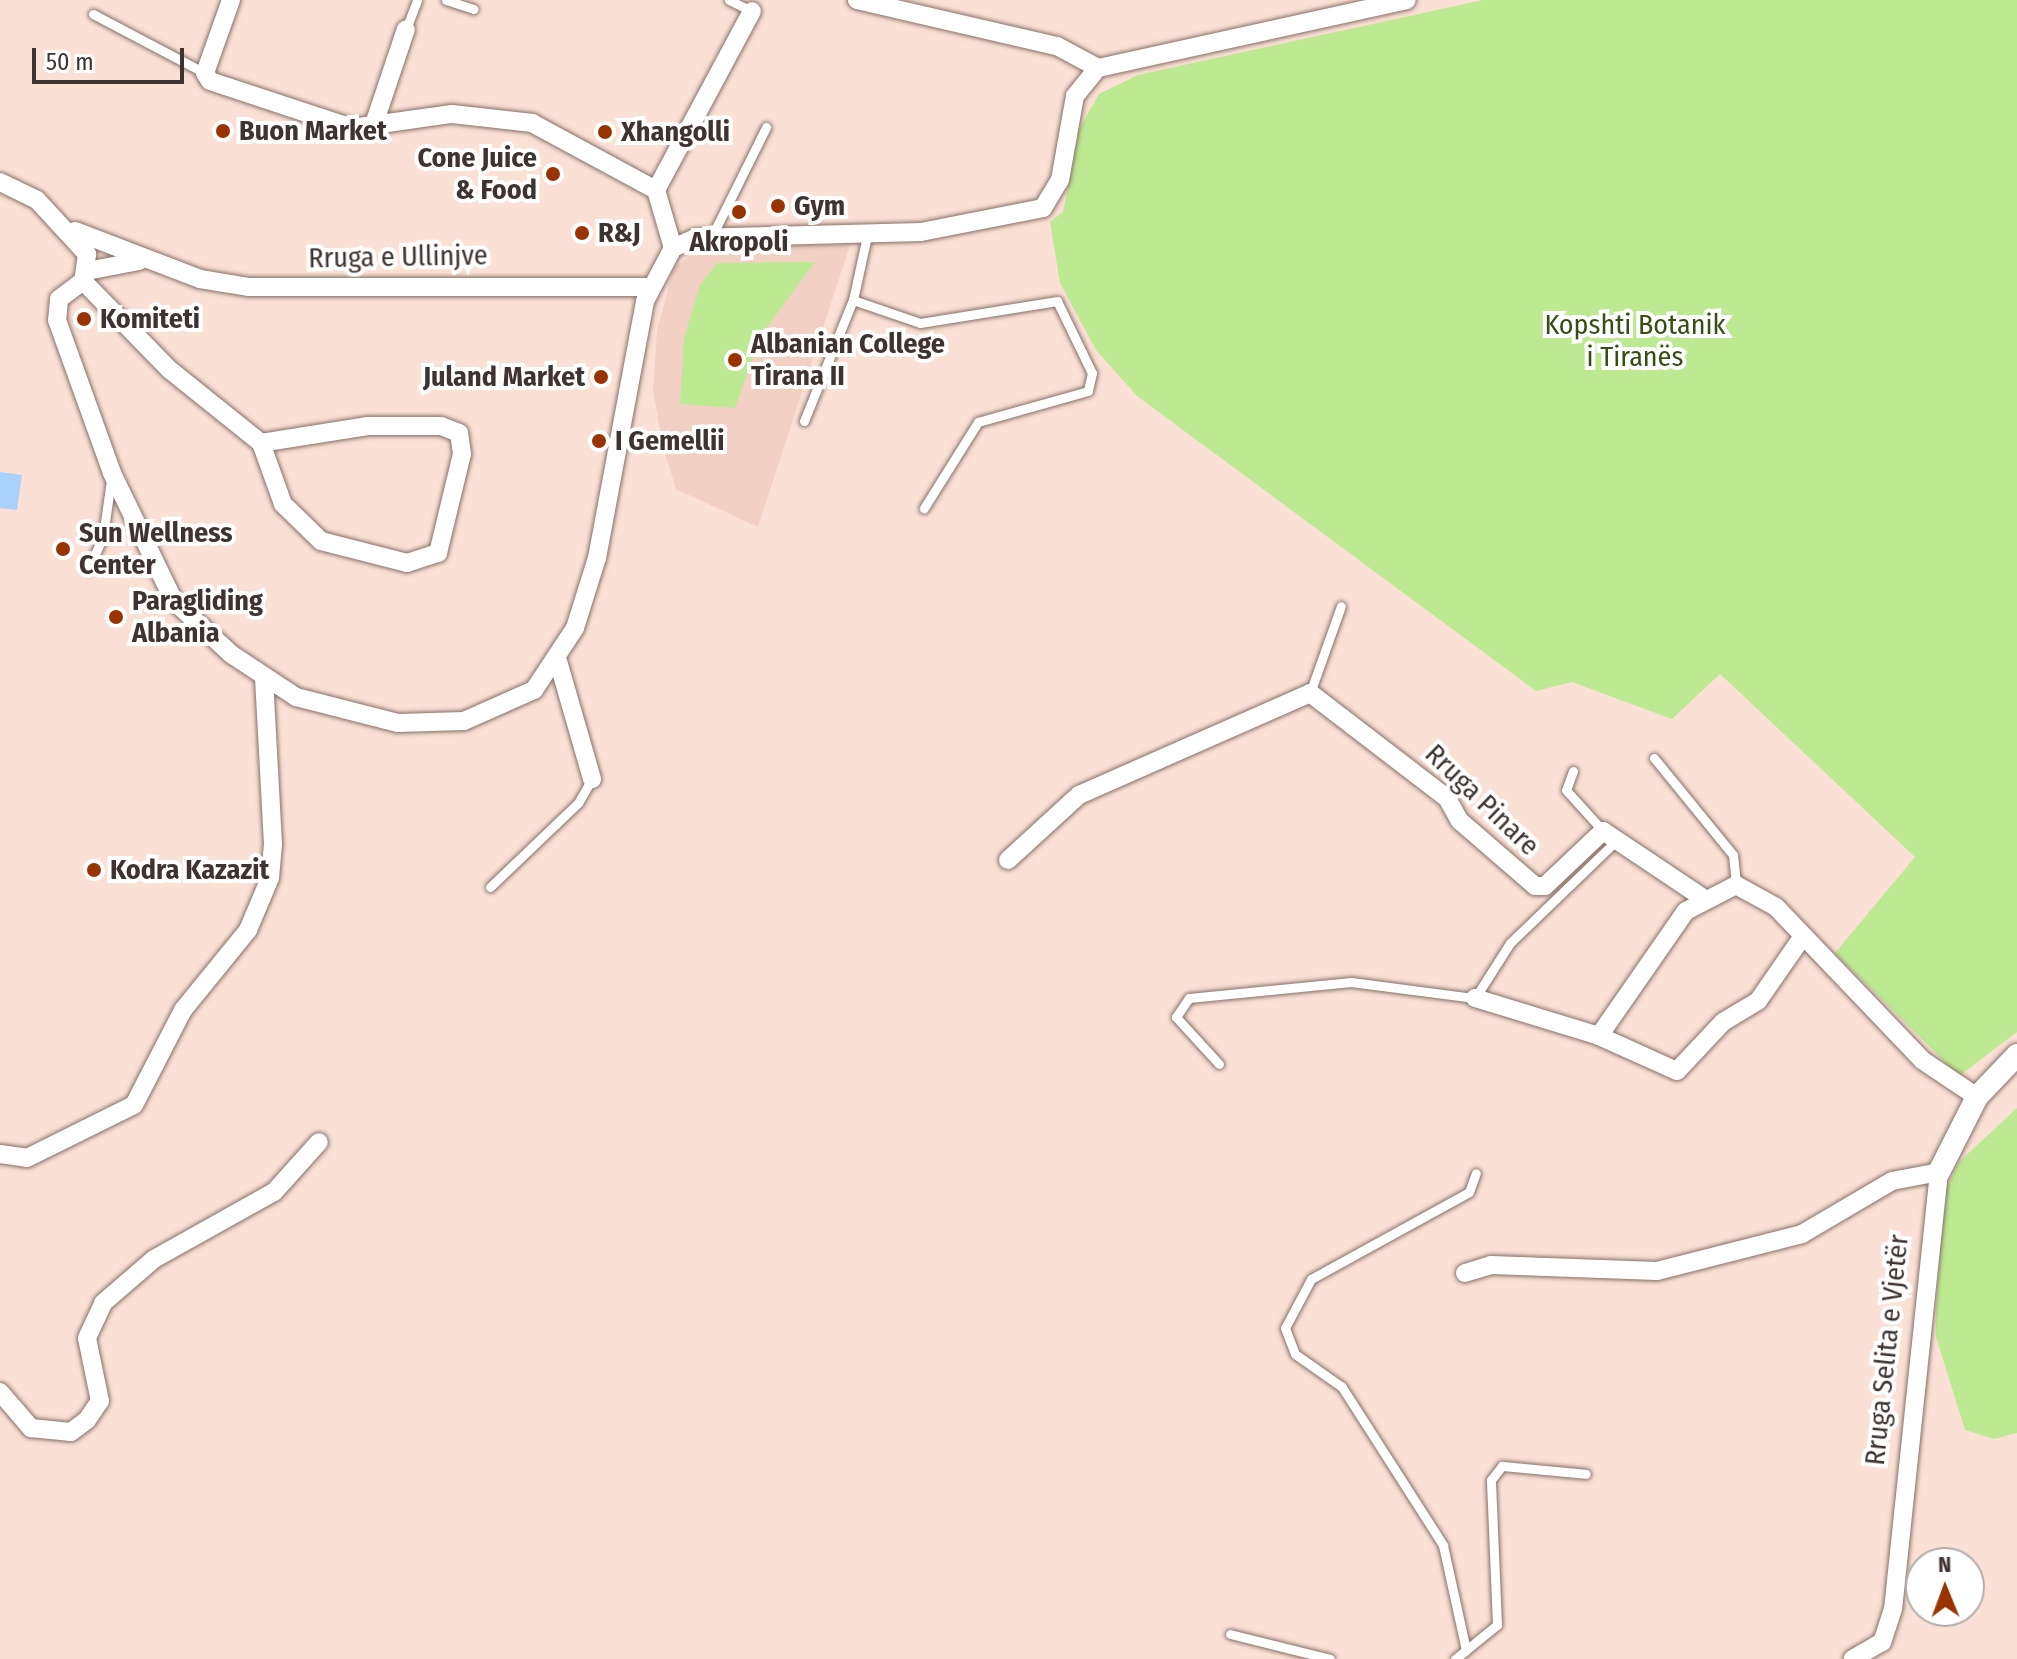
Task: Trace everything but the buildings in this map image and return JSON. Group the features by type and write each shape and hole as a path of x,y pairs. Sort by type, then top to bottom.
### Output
{"street":[{"path":"231,0 205,73 210,81 352,128 452,114 532,123 656,190"},
{"path":"857,0 1057,46 1098,68"},
{"path":"85,276 55,307 112,473 174,601 264,678 356,716 434,725 501,710 534,690 558,661 597,558 616,427 650,287 673,248 711,238 867,236 1043,208 1060,180 1075,96 1098,68 1407,0"},
{"path":"673,248 656,190 752,11"},
{"path":"373,127 406,29"},
{"path":"0,182 22,190 66,226 82,244 85,276 170,370 261,443 283,504 321,541 407,563 438,553 462,454 459,433 441,426 368,426 261,443"},
{"name":"Rruga e Ullinjve","path":"66,226 150,261 249,287 650,287"},
{"name":"Rruga e Ullinjve","path":"85,276 150,261"},
{"path":"558,661 592,779"},
{"path":"0,1154 27,1158 134,1105 156,1074 183,1010 248,930 270,878 273,844 264,678"},
{"path":"1008,860 1061,808 1098,784 1310,693"},
{"name":"Rruga Pinare","path":"1310,693 1447,798 1460,821 1535,886 1545,886 1610,836"},
{"path":"1610,836 1703,898"},
{"path":"1599,1036 1646,962 1703,898 1736,885 1776,907 1922,1060 1977,1097"},
{"path":"1475,998 1599,1036 1687,1069 1713,1031 1758,1001 1803,936"},
{"name":"Rruga Selita e Vjetër","path":"1853,1659 1882,1642 1893,1609 1939,1172 1977,1097 2017,1055"},
{"path":"0,1392 31,1428 61,1433 87,1420 100,1401 87,1338 103,1303 154,1259 274,1192 319,1142"},
{"path":"1465,1273 1491,1265 1657,1271 1802,1234 1892,1181 1939,1172"}],"lane":[{"path":"406,29 417,0"},
{"path":"446,0 474,9"},
{"path":"729,0 752,11"},
{"path":"93,14 205,73"},
{"path":"711,238 766,127"},
{"path":"804,421 853,300 867,236"},
{"path":"853,300 920,323 1057,301 1092,373 1088,391 978,422 924,508"},
{"path":"88,570 103,536 112,473"},
{"path":"1310,693 1341,606"},
{"path":"1654,758 1733,855 1736,885"},
{"path":"1219,1064 1176,1017 1189,998 1209,991 1351,982 1475,998 1510,943 1610,836 1566,790 1573,771"},
{"path":"490,887 578,803 592,779"},
{"path":"1466,1650 1443,1545 1342,1387 1295,1354 1285,1328 1311,1279 1469,1192 1476,1173"},
{"path":"1455,1659 1497,1625 1491,1480 1502,1466 1586,1474"},
{"path":"1230,1634 1330,1659"}],"shaded area":[{"name":"Albanian College Tirana II","path":"708,245 850,245 758,527 676,489 662,443 653,390 657,331 674,267"}],"green space":[{"name":"Kopshti Botanik i Tiranës","path":"1483,0 2017,0 2017,1032 1959,1076 1835,953 1915,857 1720,674 1672,719 1572,682 1536,691 1137,396 1096,350 1060,283 1050,222 1063,212 1080,127 1099,94 1138,75"},
{"path":"815,262 761,335 735,408 680,404 684,338 700,285 717,263"},
{"path":"2017,1108 2017,1433 1994,1439 1965,1430 1936,1337 1944,1193 1959,1162"}],"water":[{"path":"0,472 22,475 17,510 0,508"}],"place":[{"name":"Buon Market","path":"223,131"},
{"name":"Xhangolli","path":"605,132"},
{"name":"Cone Juice & Food","path":"553,174"},
{"name":"Gym","path":"778,206"},
{"name":"Akropoli","path":"739,212"},
{"name":"R&J","path":"582,233"},
{"name":"Komiteti","path":"84,319"},
{"name":"Albanian College Tirana II","path":"735,360"},
{"name":"Juland Market","path":"601,377"},
{"name":"I Gemellii","path":"599,441"},
{"name":"Sun Wellness Center","path":"63,549"},
{"name":"Paragliding Albania","path":"116,617"},
{"name":"Kodra Kazazit","path":"94,870"}]}
